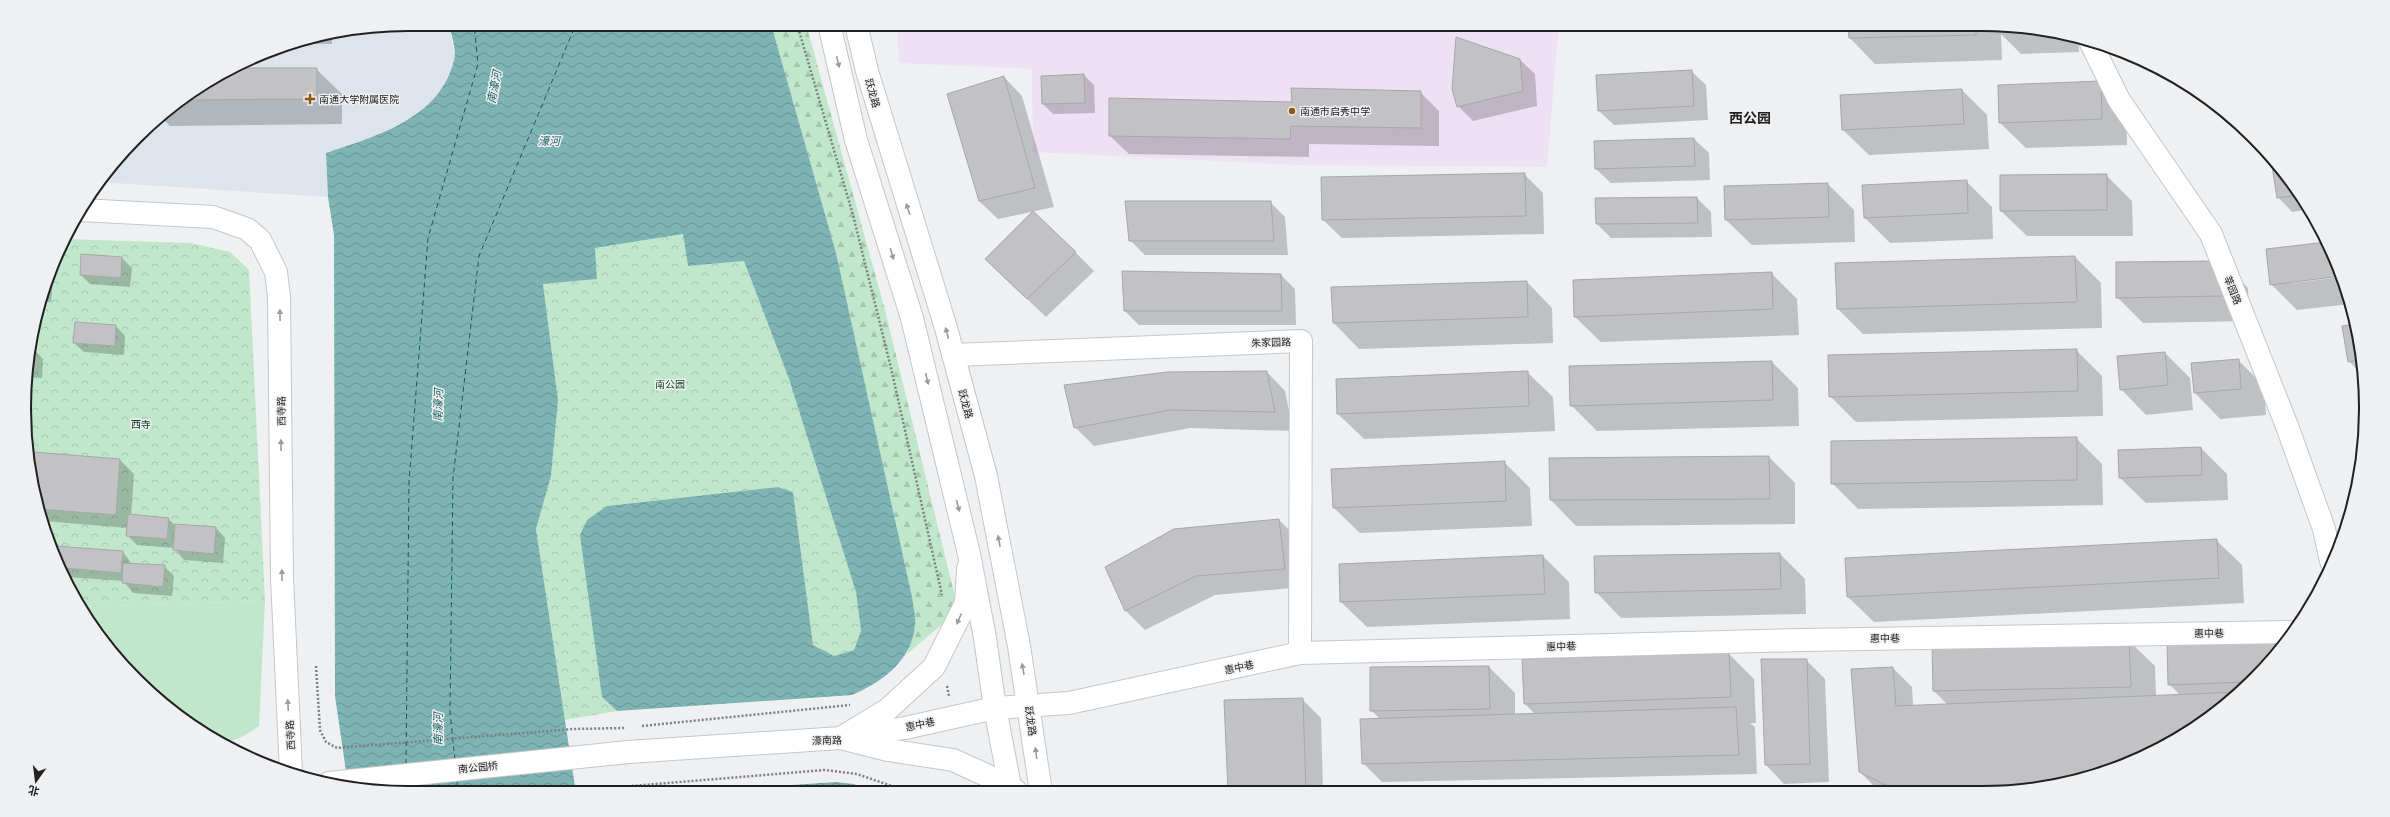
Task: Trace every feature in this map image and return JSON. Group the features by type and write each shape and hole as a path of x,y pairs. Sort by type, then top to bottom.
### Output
{"street":[{"path":"830,31 856,140 912,318 970,554 985,638 994,708 1012,786"},
{"name":"跃龙路","path":"858,31 867,71 953,355 986,476 1030,707 1040,786"},
{"name":"莘园路","path":"2094,48 2119,100 2211,234 2287,426 2324,529 2329,554"},
{"name":"西寺路","path":"88,210 213,217 246,228 260,240 276,272 280,297 282,578 291,767"},
{"name":"朱家园路","path":"953,355 1301,341 1300,654"},
{"path":"842,738 887,710 934,667 966,603 970,554"},
{"name":"惠中巷","path":"842,738 905,728 994,708 1030,707 1069,702 1300,654 1810,639 2285,632"},
{"name":"濠南路","path":"628,752 842,738 888,750 953,760 1005,786"},
{"name":"南公园桥","path":"347,781 628,752"}],"path":[{"path":"799,31 853,215 891,368 942,596"},
{"path":"316,666 320,730 326,742 337,748 573,730 628,728"},
{"path":"635,727 853,705"},
{"path":"623,786 824,770 857,774 892,786"}],"shaded area":[{"name":"南通大学附属医院","path":"408,31 450,31 455,59 444,86 421,113 379,135 326,153 328,197 107,182 142,142 179,109 220,82 264,60 311,44 359,34"},
{"name":"南通市启秀中学","path":"897,31 1558,31 1547,167 1296,165 1033,152 1032,69 899,63"}],"green space":[{"path":"773,31 808,31 885,310 955,597 946,621 907,654 915,626 836,253"},
{"name":"南公园","path":"683,234 688,266 744,261 789,379 856,592 861,632 854,650 834,656 813,645 793,492 778,487 607,506 602,697 617,711 565,720 536,529 551,476 558,400 543,284 597,279 595,248"},
{"name":"西寺","path":"72,239 191,243 230,252 249,270 265,601 88,607 70,575 51,530 38,482 34,458 31,408 34,359 38,335 51,287"},
{"path":"265,601 259,726 246,735 230,740 199,722 179,708 142,675 109,638 88,607"}],"water":[{"name":"濠河","path":"451,31 773,31 836,253 912,597 915,618 913,638 902,660 894,669 874,684 852,695 617,711 602,697 580,535 587,520 607,506 778,487 793,492 813,645 834,656 854,650 861,631 856,592 789,379 744,261 688,266 683,234 595,248 597,279 543,284 558,400 551,476 536,529 575,786 408,786 347,781 335,696 334,235 328,197 326,153 385,132 421,111 435,97 447,80 455,56"},
{"path":"836,782 860,786 777,786"}],"building":[{"path":"1848,31 1976,31 1976,35 1849,38"},
{"path":"1456,37 1520,59 1523,91 1457,107 1452,89"},
{"path":"246,68 317,68 317,99 192,100 220,82"},
{"path":"1692,70 1694,106 1598,111 1596,75"},
{"path":"1084,74 1085,103 1042,104 1041,76"},
{"path":"1004,76 1035,188 979,201 947,94"},
{"path":"2101,81 2102,119 1999,123 1998,85"},
{"path":"1291,88 1421,91 1421,128 1291,126 1290,139 1109,136 1109,98 1292,102"},
{"path":"1962,89 1964,124 1842,130 1840,95"},
{"path":"1694,138 1695,166 1595,169 1594,141"},
{"path":"2272,169 2293,196 2277,198"},
{"path":"1525,173 1526,216 1322,220 1321,177"},
{"path":"2107,174 2107,210 2000,211 2000,175"},
{"path":"1967,180 1968,213 1864,218 1862,185"},
{"path":"1828,183 1829,217 1725,220 1724,186"},
{"path":"1697,197 1698,223 1596,224 1595,198"},
{"path":"1125,201 1271,201 1274,241 1129,241"},
{"path":"1033,211 1076,252 1027,299 985,259"},
{"path":"2320,243 2335,277 2270,285 2266,249"},
{"path":"81,254 122,257 121,278 80,275"},
{"path":"2075,256 2077,302 1837,309 1835,263"},
{"path":"2223,261 2224,296 2116,298 2116,262"},
{"path":"1122,271 1281,274 1282,311 1124,311"},
{"path":"1772,272 1773,309 1574,317 1573,280"},
{"path":"1527,281 1528,317 1333,323 1331,287"},
{"path":"75,322 116,325 115,346 73,343"},
{"path":"2349,325 2356,360 2348,362 2342,326"},
{"path":"2077,349 2078,391 1829,397 1828,355"},
{"path":"2165,352 2168,385 2120,390 2117,356"},
{"path":"2239,359 2241,389 2194,393 2191,363"},
{"path":"1772,361 1773,400 1570,406 1569,366"},
{"path":"1267,371 1275,412 1170,410 1074,428 1064,385 1167,372"},
{"path":"1528,371 1529,406 1337,414 1336,379"},
{"path":"2077,437 2077,480 1831,484 1831,441"},
{"path":"2201,447 2202,475 2119,478 2118,450"},
{"path":"34,452 120,459 116,515 45,510 38,482"},
{"path":"1769,456 1770,499 1550,500 1549,458"},
{"path":"1505,461 1506,501 1333,508 1331,469"},
{"path":"128,514 169,518 167,539 126,536"},
{"path":"1279,519 1285,569 1196,576 1125,611 1105,567 1174,529"},
{"path":"175,524 216,527 214,554 173,550"},
{"path":"2217,539 2219,578 1847,597 1845,558"},
{"path":"57,546 123,551 121,573 67,568"},
{"path":"1780,553 1781,589 1595,593 1594,556"},
{"path":"1543,555 1545,594 1340,602 1339,564"},
{"path":"123,563 165,565 163,587 122,583"},
{"path":"2282,636 2265,657 2240,682 2168,685 2167,640"},
{"path":"2129,640 2131,687 1933,691 1932,644"},
{"path":"1729,653 1731,697 1524,704 1522,659"},
{"path":"1761,659 1807,659 1810,764 1765,765"},
{"path":"1489,666 1490,709 1370,711 1370,667"},
{"path":"1893,667 1896,706 2229,692 2191,722 2148,747 2103,766 2079,773 2031,783 2006,785 1888,786 1859,772 1851,669"},
{"path":"1303,698 1306,786 1228,786 1224,700"},
{"path":"1736,707 1739,755 1362,764 1360,719"}],"ferry route":[{"path":"406,764 409,482 428,238 478,64 475,31"},
{"path":"455,760 450,712 453,478 479,256 573,31"},
{"path":"457,781 457,786"}],"place":[{"name":"南通大学附属医院","path":"310,99"},
{"name":"南通市启秀中学","path":"1292,111"}],"district":[{"name":"西公园","path":"1750,118"}],"water label":[{"name":"南濠河","path":"494,87"},
{"name":"南濠河","path":"438,405"},
{"name":"南濠河","path":"438,729"}]}
